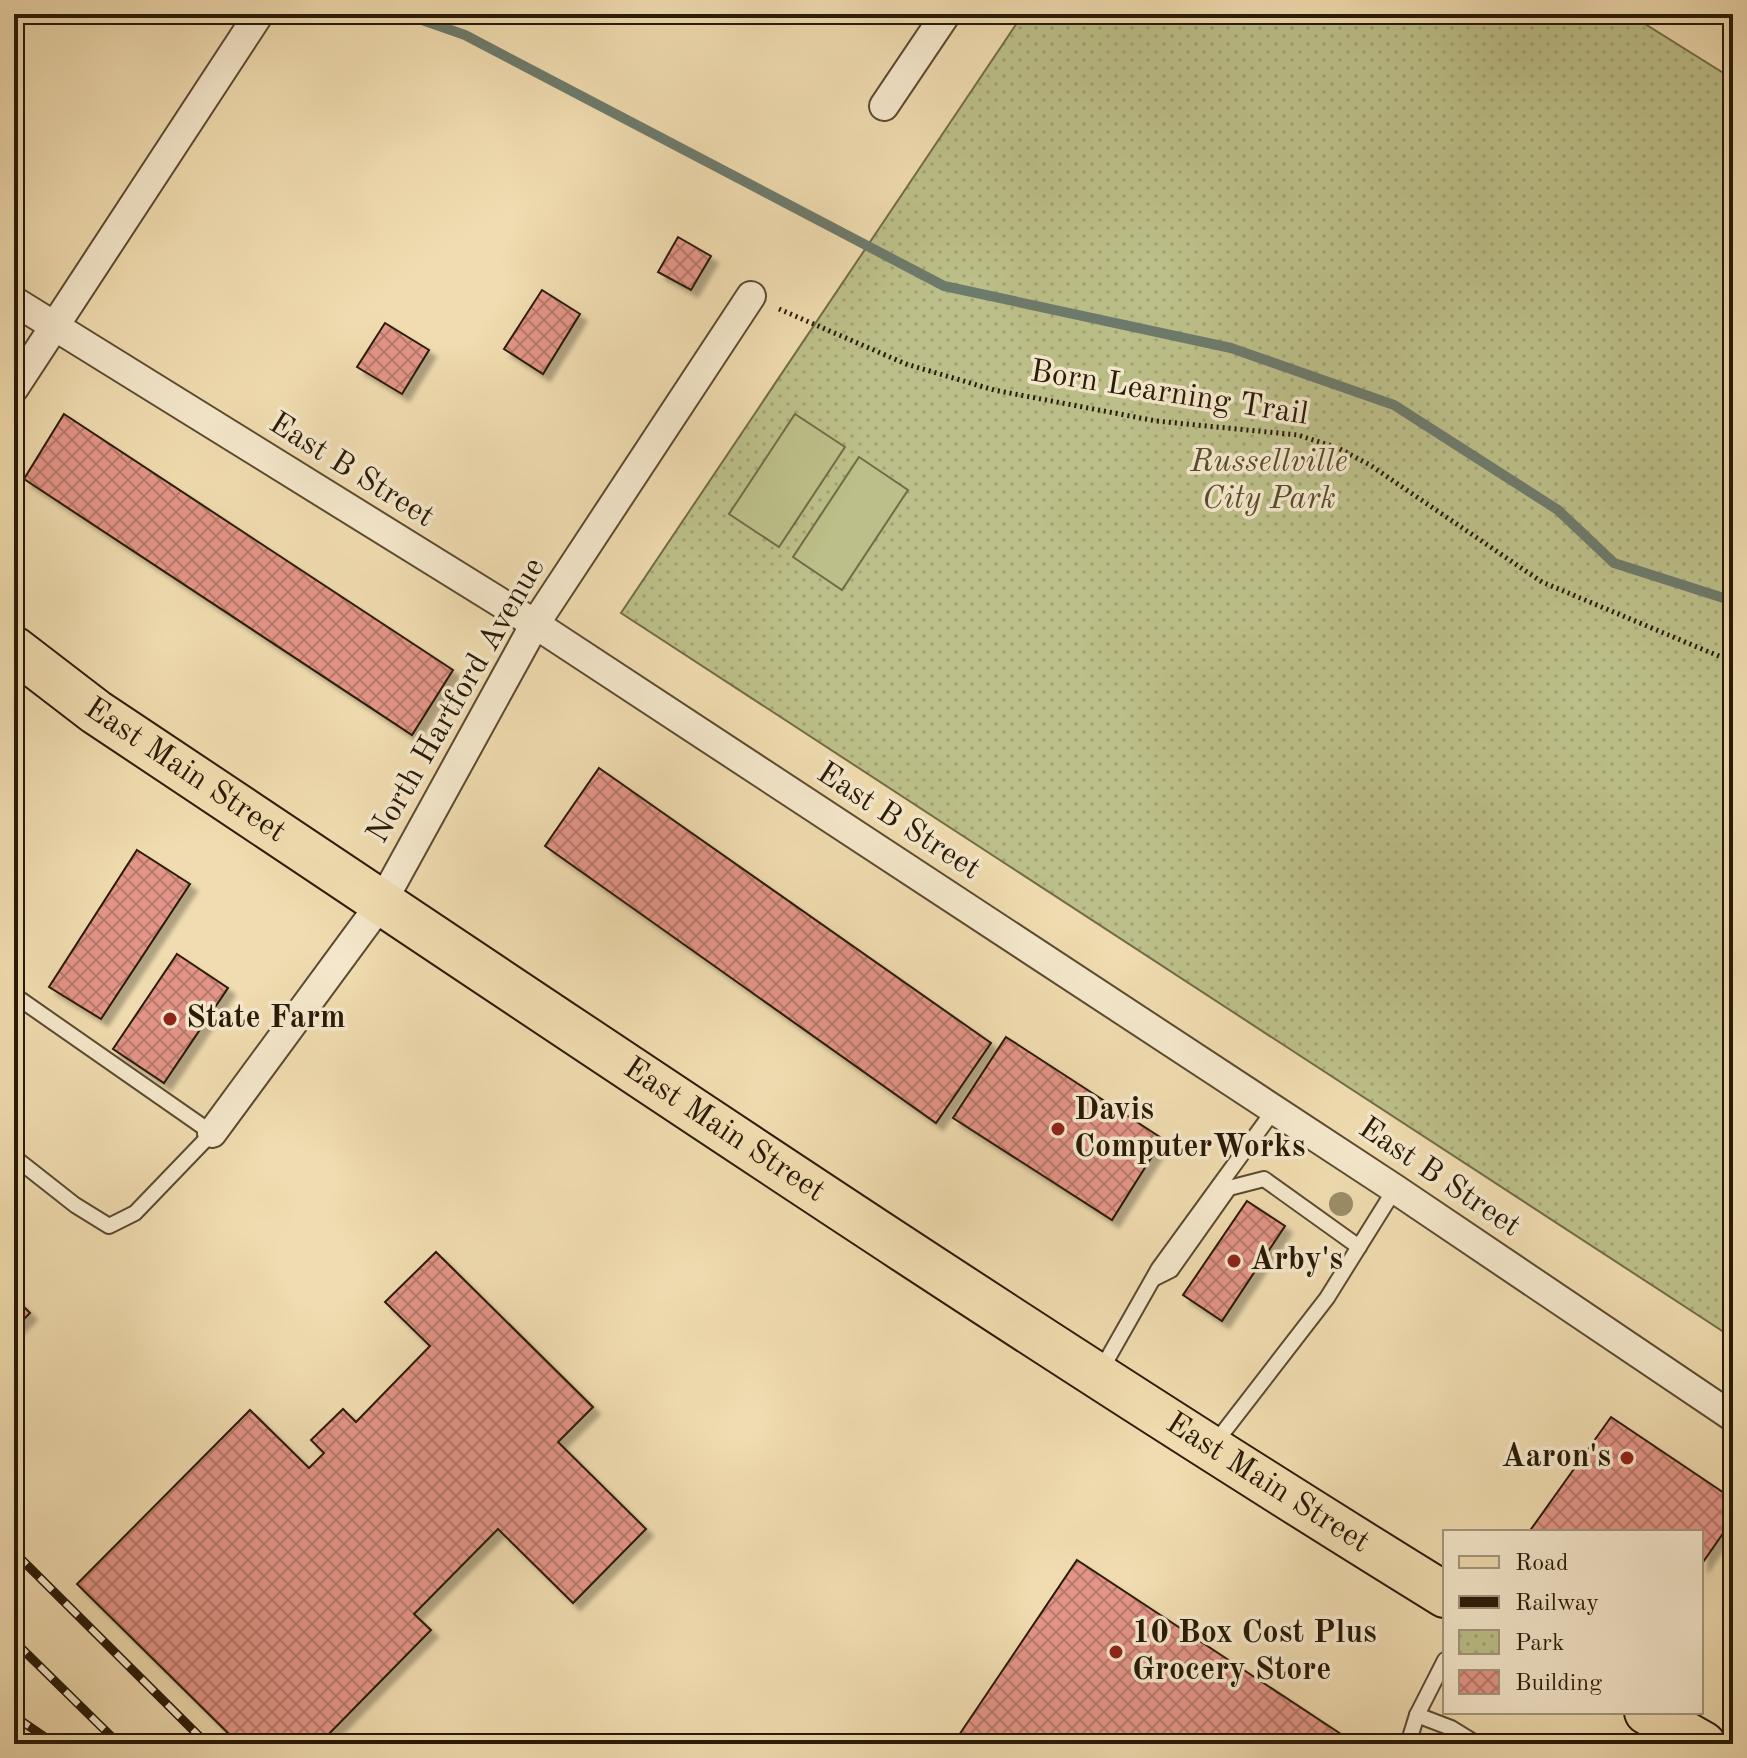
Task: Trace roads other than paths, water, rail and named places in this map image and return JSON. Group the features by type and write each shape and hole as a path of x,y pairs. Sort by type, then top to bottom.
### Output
{"main road":[{"name":"East Main Street","path":"14,649 96,712 1097,1376 1209,1450 1443,1594"},
{"path":"1650,1714 1703,1744"}],"street":[{"path":"14,388 259,14"},
{"path":"884,106 946,14"},
{"name":"North Hartford Avenue","path":"212,1133 382,902 535,624 751,296"},
{"name":"East B Street","path":"14,301 535,624 1395,1189 1733,1417"}],"lane":[{"path":"14,995 212,1133 135,1213 109,1226 75,1205 14,1157"},
{"path":"1097,1376 1152,1280 1274,1110"},
{"path":"1152,1280 1171,1270 1229,1188 1264,1179 1359,1247"},
{"path":"1209,1450 1327,1298 1395,1189"},
{"path":"1408,1744 1417,1715 1443,1664"},
{"path":"1417,1715 1451,1728 1477,1744"}],"waterway":[{"path":"405,14 465,35 944,286 1231,348 1394,405 1558,510 1614,563 1733,601"}],"railway":[{"path":"14,1552 207,1744"},
{"path":"14,1641 119,1744"},
{"path":"14,1716 55,1744"}],"place":[{"name":"State Farm","path":"170,1019"},
{"name":"Davis ComputerWorks","path":"1058,1129"},
{"name":"Arby's","path":"1234,1261"},
{"name":"Aaron's","path":"1627,1458"},
{"name":"10 Box Cost Plus Grocery Store","path":"1116,1652"}],"park label":[{"name":"Russellville City Park","path":"1269,482"}]}
